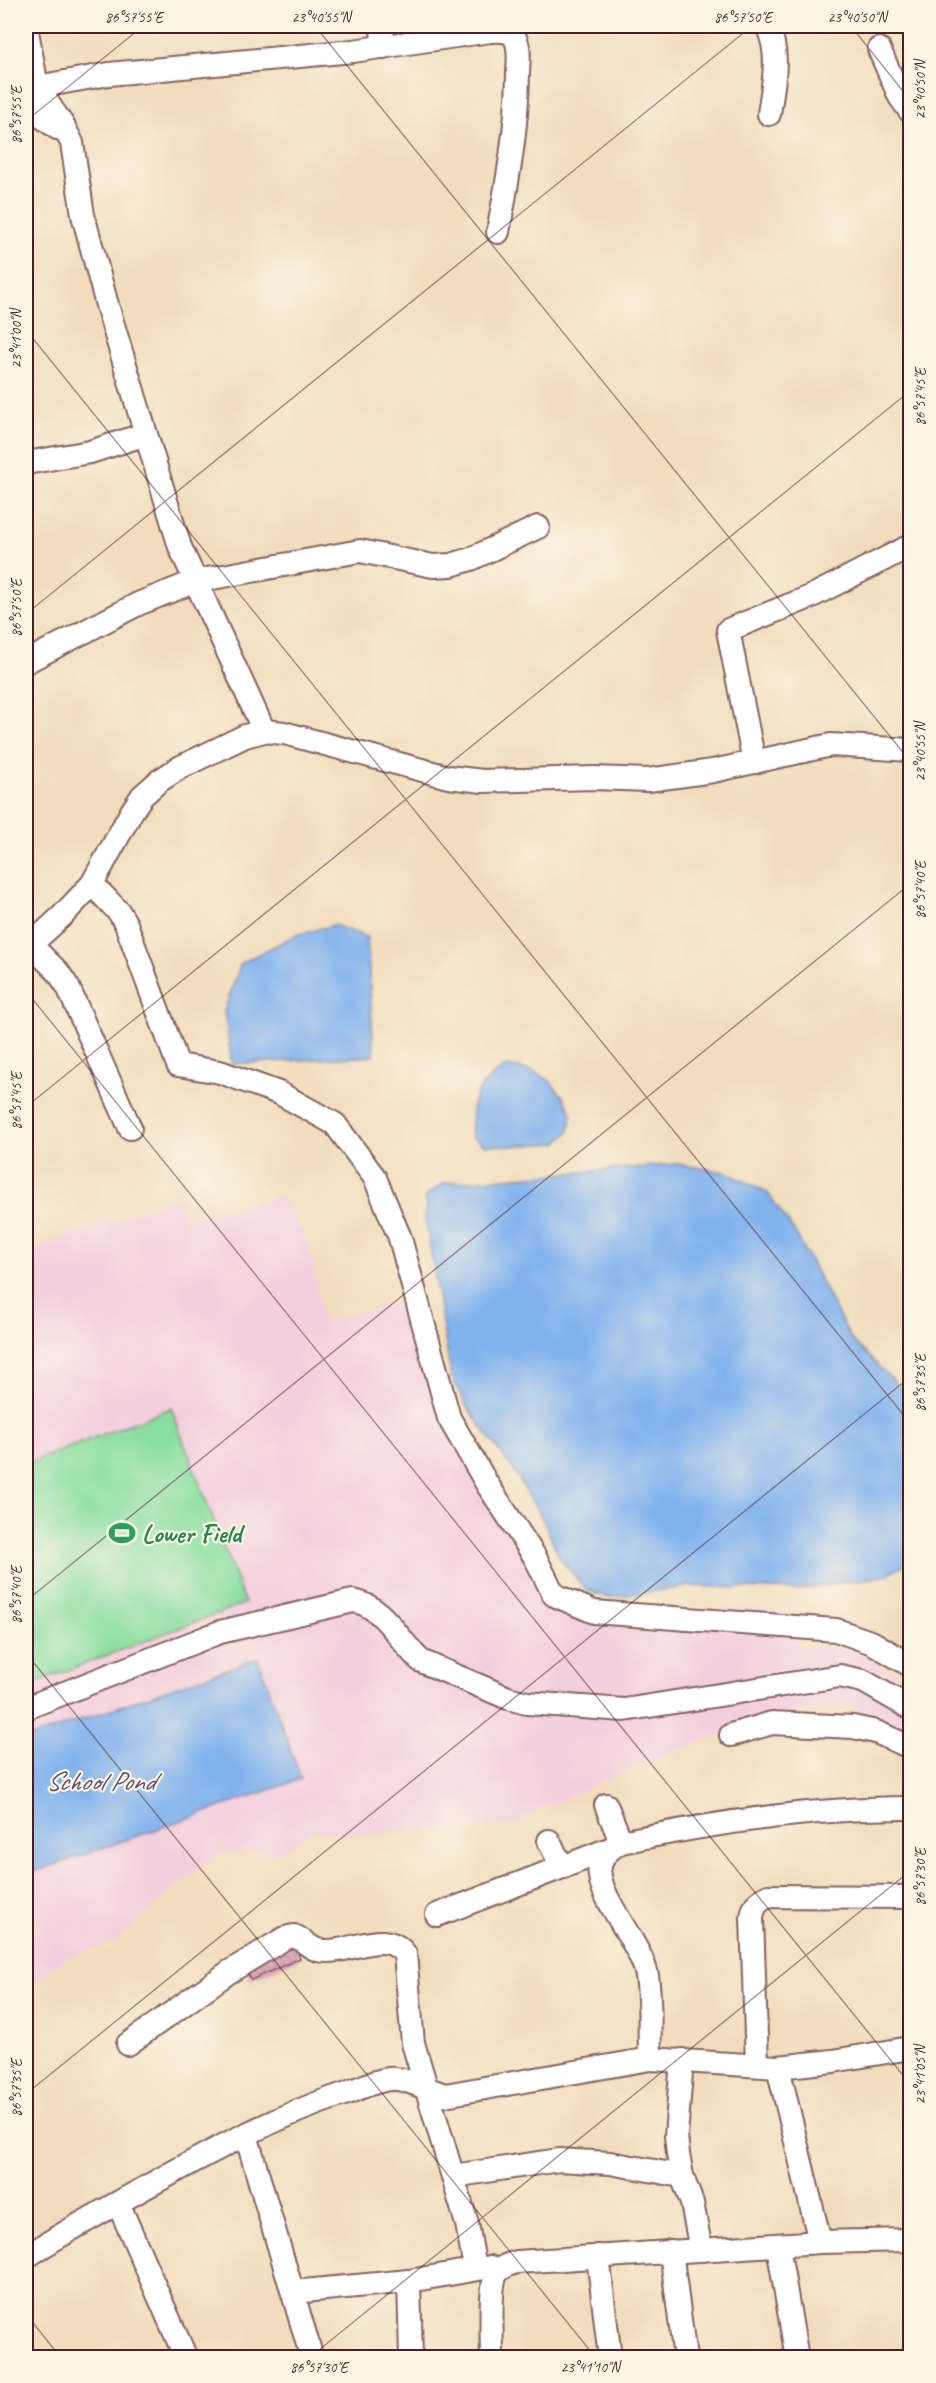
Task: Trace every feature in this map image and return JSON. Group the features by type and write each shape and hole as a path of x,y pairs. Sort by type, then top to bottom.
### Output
{"street":[{"path":"26,26 37,87 69,137 84,215 117,339 180,547 264,731"},
{"path":"767,26 774,40 776,54 769,114"},
{"path":"37,87 108,74 382,36 503,31 514,36 518,48 517,110 511,163 498,232"},
{"path":"879,49 900,97 910,111"},
{"path":"26,109 33,110 69,137"},
{"path":"26,463 90,452 146,434"},
{"path":"26,662 138,604 196,581 360,551 433,566 451,565 471,559 538,527"},
{"path":"754,762 728,630 810,597 910,546"},
{"path":"130,1128 68,987 58,972 28,946 62,916 92,884 142,796 179,768 245,736 264,731 284,733 448,777 483,782 594,778 648,780 713,771 831,745 910,750"},
{"path":"92,884 119,912 126,924 178,1065 220,1072 279,1093 335,1124 375,1178 400,1238 449,1418 487,1485 534,1557 554,1595 594,1612 672,1620 836,1630 873,1643 910,1665"},
{"path":"26,1708 220,1632 353,1601 364,1603 374,1609 409,1651 421,1660 508,1698 527,1703 624,1710 840,1676 862,1681 910,1708"},
{"path":"731,1736 761,1725 784,1722 853,1727 876,1732 910,1747"},
{"path":"606,1805 614,1846 600,1865 600,1878 608,1898 642,1960 647,1975 650,2060"},
{"path":"437,1915 614,1846 767,1815 867,1808 910,1808"},
{"path":"549,1841 562,1868"},
{"path":"820,2242 768,2066 752,1918 753,1908 760,1900 769,1896 910,1897"},
{"path":"128,2044 229,1972 285,1938 294,1936 318,1950 327,1951 388,1941 399,1946 405,1954 414,2043 467,2224 476,2268"},
{"path":"26,2257 196,2160 282,2117 388,2079 405,2079 427,2090 445,2095 650,2060 768,2066 833,2061 910,2048"},
{"path":"682,2060 676,2136 682,2176 692,2203 701,2250"},
{"path":"246,2135 312,2358"},
{"path":"453,2176 559,2160 610,2163 682,2176"},
{"path":"118,2203 186,2358"},
{"path":"293,2292 409,2281 518,2262 820,2242 910,2240"},
{"path":"778,2246 797,2358"},
{"path":"671,2251 685,2358"},
{"path":"598,2256 610,2358"},
{"path":"492,2358 493,2287 496,2274 504,2266"},
{"path":"409,2281 411,2358"}],"shaded area":[{"path":"282,1196 309,1245 324,1322 404,1301 452,1432 576,1610 689,1611 751,1607 779,1612 800,1647 850,1648 910,1682 910,1742 848,1705 781,1713 633,1767 510,1825 345,1835 312,1830 276,1855 245,1850 213,1856 115,1941 67,1958 26,1986 26,1251 178,1198 187,1219"}],"green space":[{"name":"Lower Field","path":"171,1408 245,1603 26,1686 26,1464"}],"water":[{"path":"334,925 367,937 374,1056 232,1064 224,1011 241,963 296,935"},
{"path":"507,1066 532,1071 549,1080 564,1098 572,1114 569,1132 557,1143 485,1145 472,1137 472,1113 476,1095 488,1080"},
{"path":"678,1164 726,1172 767,1192 796,1234 851,1339 909,1396 910,1562 884,1576 797,1590 690,1586 609,1598 586,1590 560,1558 543,1520 514,1471 467,1407 451,1376 425,1218 426,1196 444,1183"},
{"name":"School Pond","path":"258,1658 301,1779 34,1872 26,1849 26,1739"}],"building":[{"path":"294,1944 300,1958 251,1980 245,1966"}],"place":[{"name":"Lower Field","path":"122,1533"}]}
